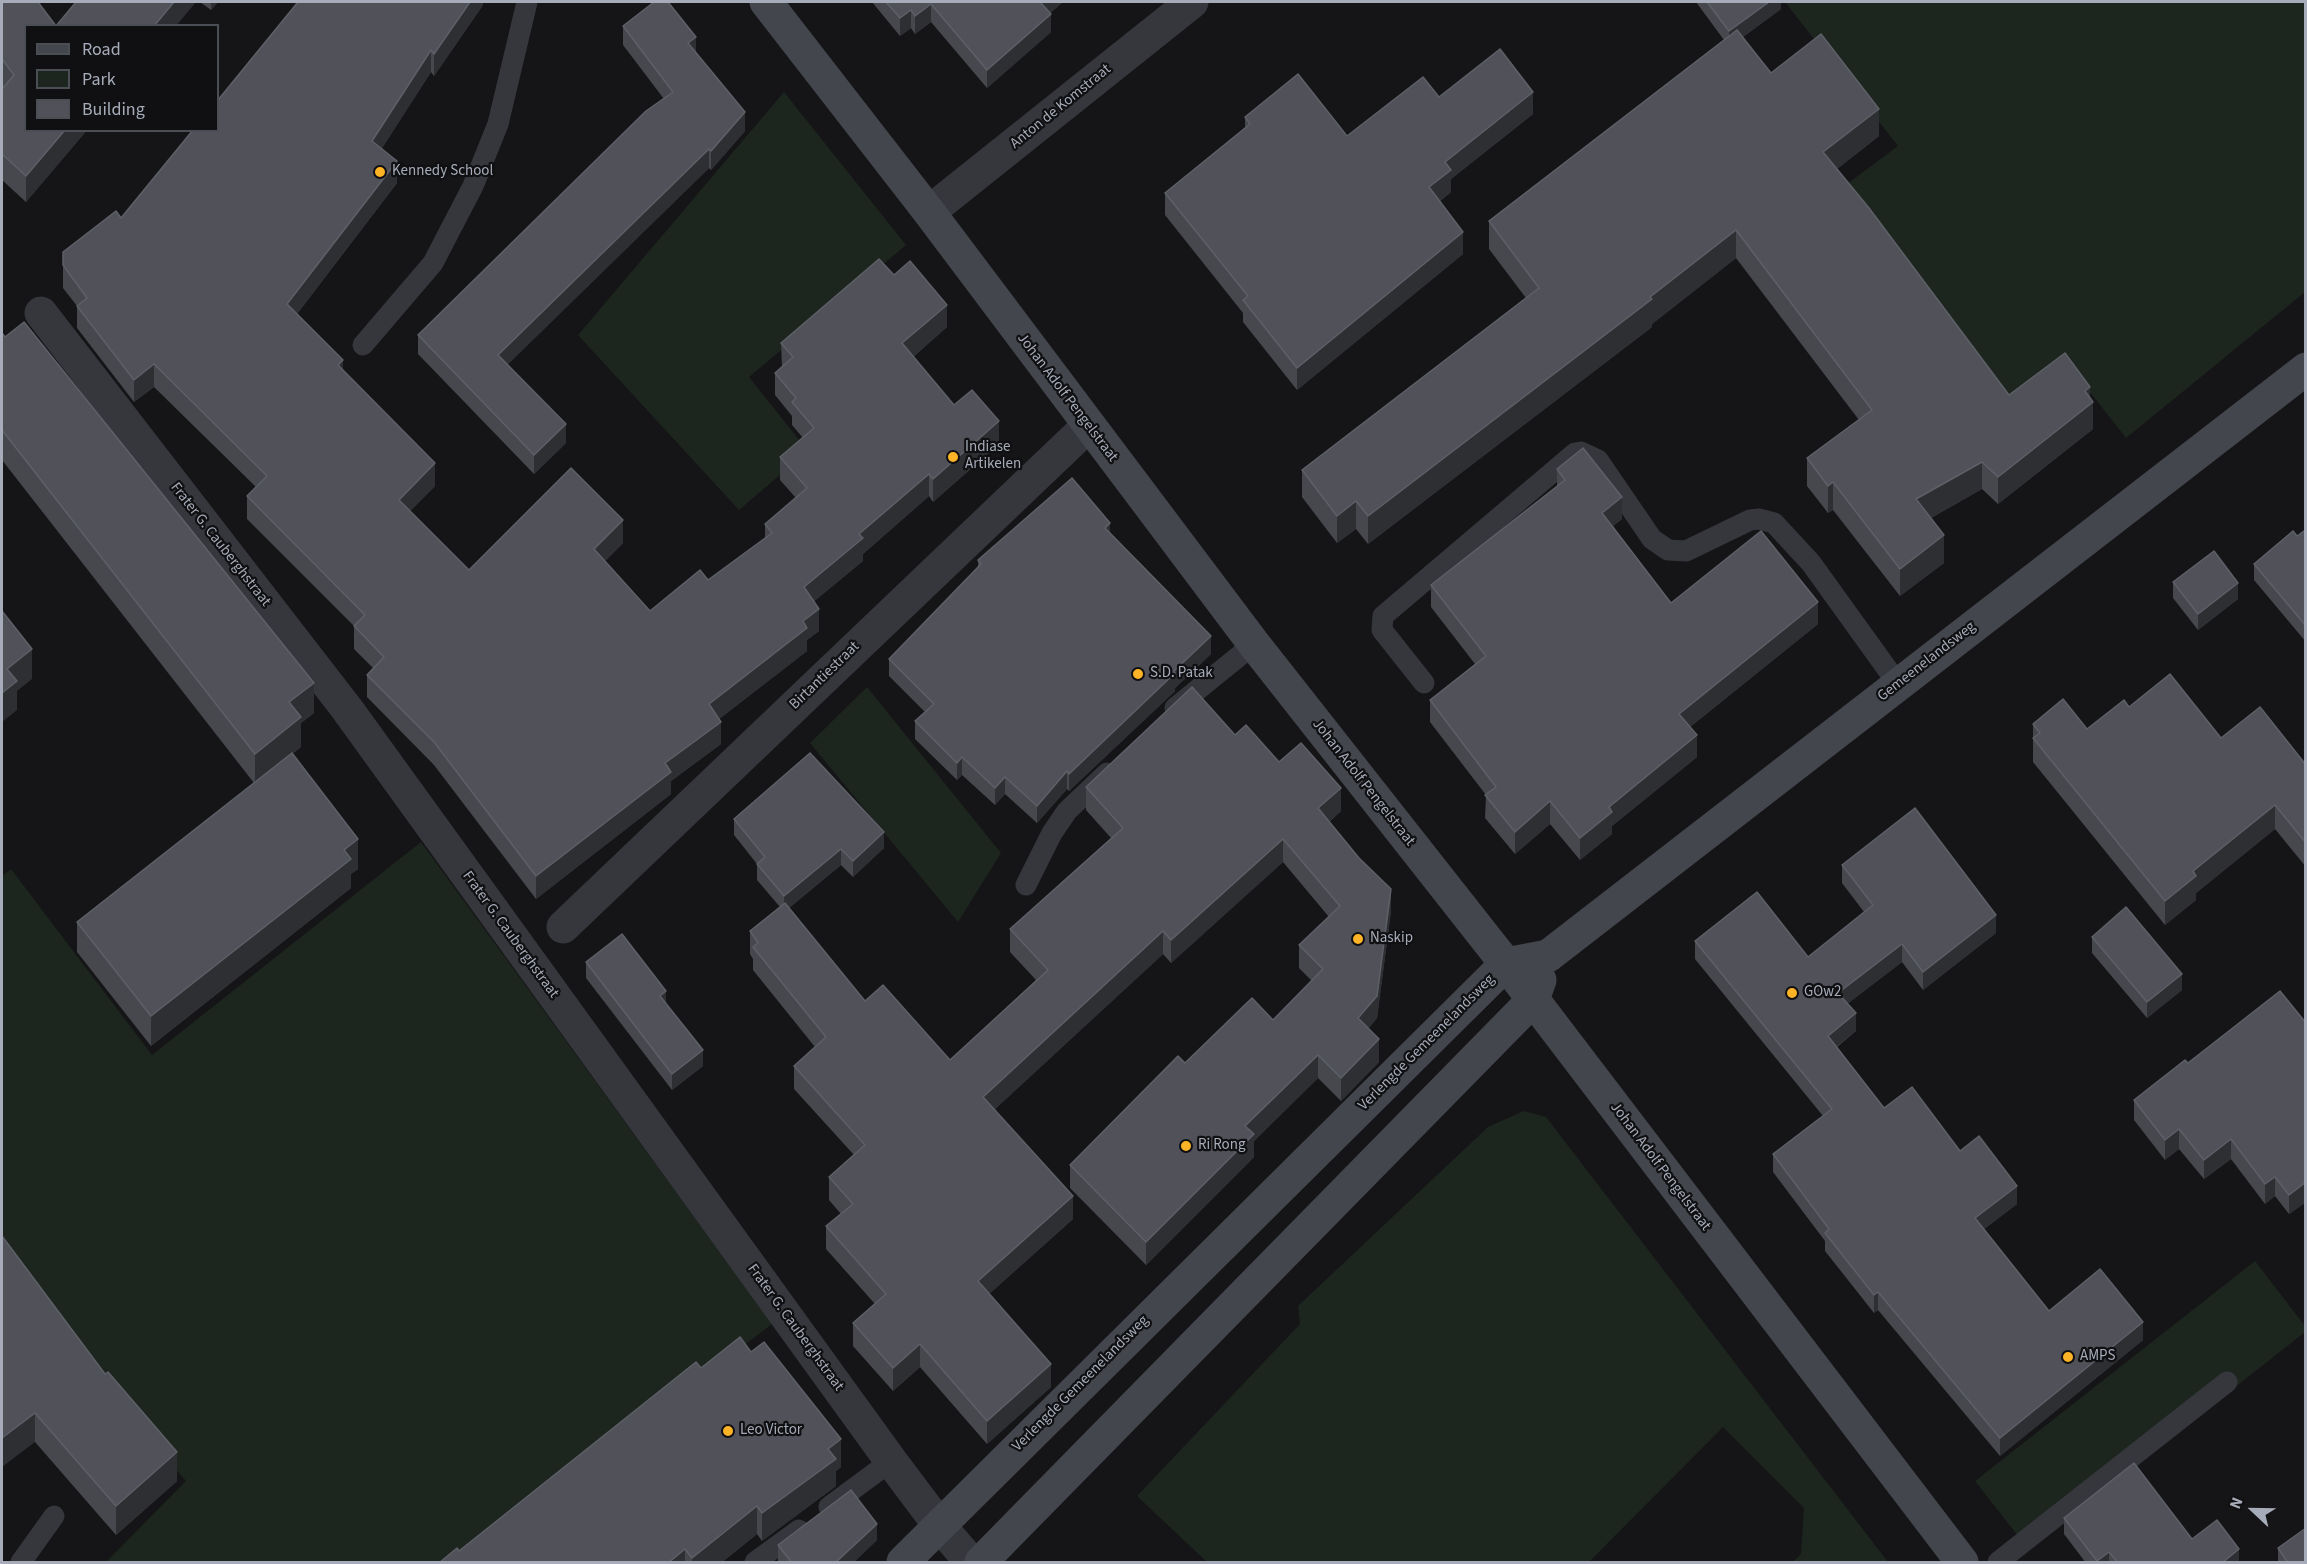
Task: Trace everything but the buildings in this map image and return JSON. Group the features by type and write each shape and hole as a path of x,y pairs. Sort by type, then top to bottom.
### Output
{"main road":[{"name":"Johan Adolf Pengelstraat","path":"766,2 929,212 1254,644 1506,964 1962,1563"},
{"name":"Gemeenelandsweg","path":"1548,956 2306,369"},
{"name":"Verlengde Gemeenelandsweg","path":"903,1563 1506,964 1548,956"},
{"path":"981,1563 1533,1000 1548,956"}],"street":[{"name":"Anton de Komstraat","path":"929,212 1192,2"},
{"name":"Frater G. Cauberghstraat","path":"41,313 347,709 891,1461 939,1526 971,1563"},
{"name":"Birtantiestraat","path":"563,927 1088,426"}],"lane":[{"path":"363,345 433,263 473,186 498,124 527,2"},
{"path":"1424,683 1382,630 1383,616 1575,453 1581,452 1598,460 1652,539 1668,550 1686,551 1750,520 1759,519 1774,523 1811,563 1898,684"},
{"path":"1157,724 1254,644"},
{"path":"1026,885 1052,833 1068,811 1125,754"},
{"path":"1998,1563 2228,1383"},
{"path":"755,1563 891,1461"},
{"path":"21,1563 54,1516"}],"green space":[{"path":"1785,2 2305,2 2305,292 2126,438 2063,358 2006,403 1843,187 1898,146"},
{"path":"784,92 906,245 749,377 808,451 739,510 578,335"},
{"path":"867,687 1001,853 958,922 810,743"},
{"path":"421,842 772,1324 459,1562 106,1562 186,1481 109,1392 2,1242 2,876 11,869 152,1055"},
{"path":"1524,1111 1546,1117 1888,1562 1793,1562 1801,1554 1804,1508 1723,1427 1589,1562 1207,1562 1137,1496 1300,1324 1298,1306 1488,1127"},
{"path":"2255,1261 2305,1326 2305,1332 2029,1550 1975,1481"}],"place":[{"name":"Kennedy School","path":"380,172"},
{"name":"Indiase Artikelen","path":"953,457"},
{"name":"S.D. Patak","path":"1138,674"},
{"name":"Naskip","path":"1358,939"},
{"name":"GOw2","path":"1792,993"},
{"name":"Ri Rong","path":"1186,1146"},
{"name":"AMPS","path":"2068,1357"},
{"name":"Leo Victor","path":"728,1431"}]}
